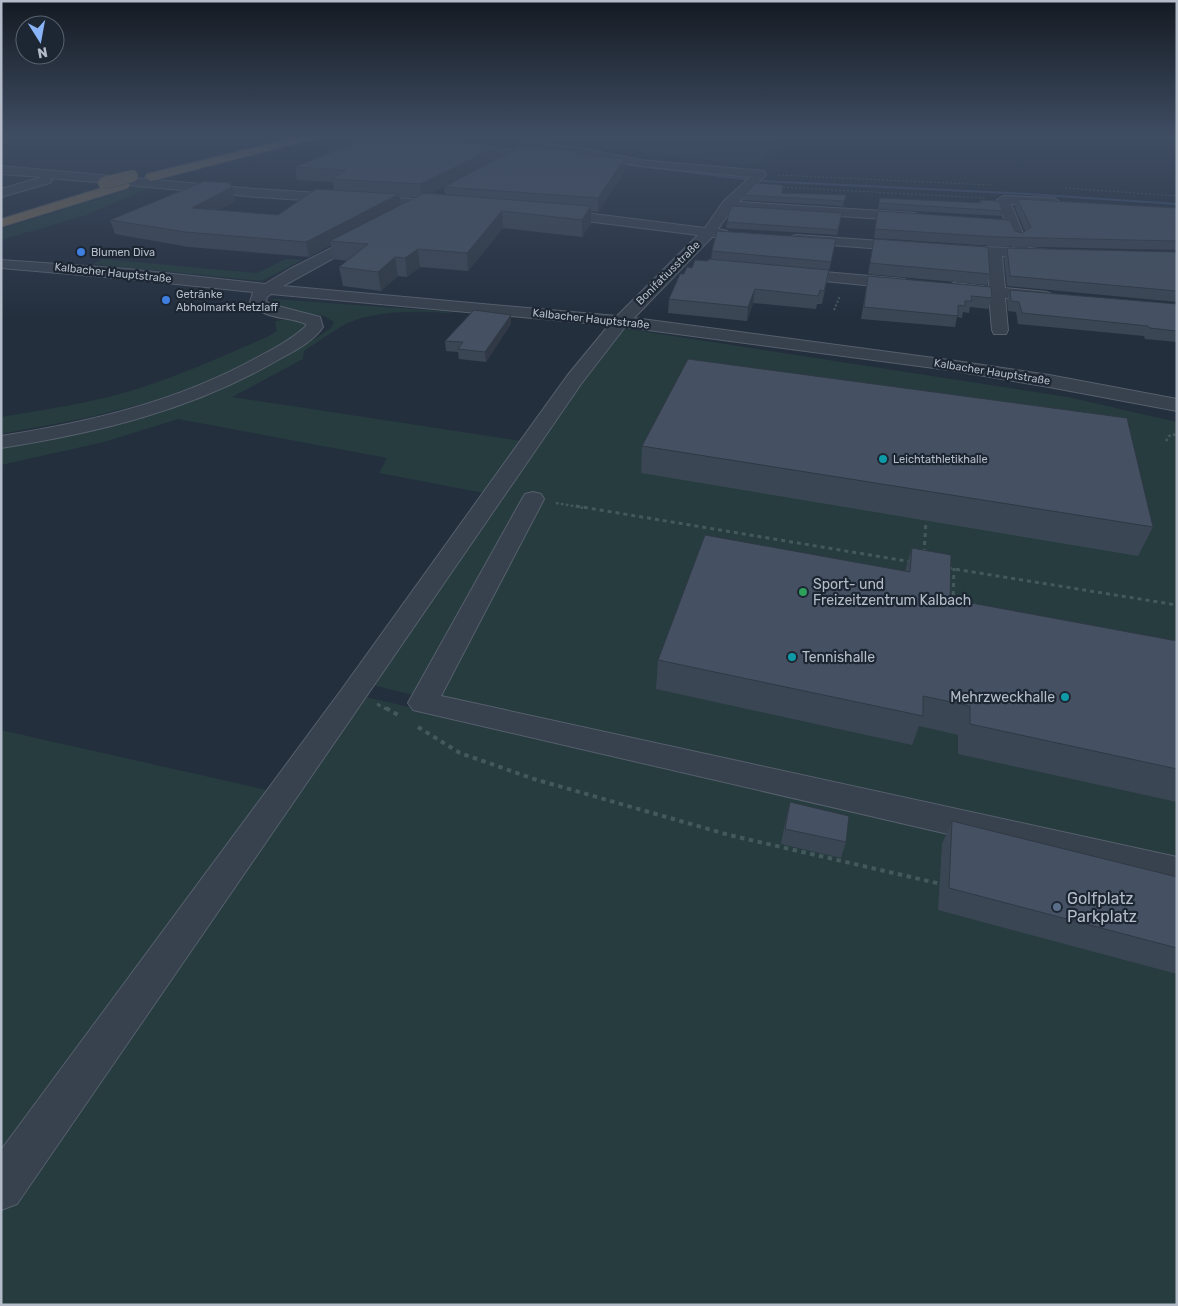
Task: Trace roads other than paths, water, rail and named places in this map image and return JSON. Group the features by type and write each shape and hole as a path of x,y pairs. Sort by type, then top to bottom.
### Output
{"highway":[{"path":"1,214 61,196"},
{"path":"1,222 80,196"}],"street":[{"path":"330,196 452,206"},
{"path":"403,215 438,196"},
{"name":"Bonifatiusstraße","path":"1,1188 347,704 574,380 621,321 708,233 728,205 738,196"},
{"path":"1024,253 1014,223 1003,200 1072,203"},
{"path":"728,205 927,218"},
{"path":"539,212 738,235"},
{"path":"994,222 1014,223"},
{"path":"1,442 95,424 156,407 222,382 259,365 308,334 315,326 314,321 308,318 281,315 265,309 258,302 259,296 295,272 378,228"},
{"path":"787,238 921,248"},
{"path":"939,249 1062,254"},
{"path":"994,252 1000,330"},
{"path":"677,263 696,265"},
{"name":"Kalbacher Hauptstraße","path":"1,264 128,274 266,290 621,321 949,365 1177,405"},
{"path":"772,272 918,286"},
{"path":"938,287 1058,298"},
{"path":"1135,397 1177,416"},
{"path":"532,499 423,702 1177,872"}],"waterway":[{"path":"1057,196 1177,204"}],"place":[{"name":"Blumen Diva","path":"81,252"},
{"name":"Getränke Abholmarkt Retzlaff","path":"166,300"},
{"name":"Leichtathletikhalle","path":"883,459"},
{"name":"Sport- und Freizeitzentrum Kalbach","path":"803,592"},
{"name":"Tennishalle","path":"792,657"},
{"name":"Mehrzweckhalle","path":"1065,697"},
{"name":"Golfplatz Parkplatz","path":"1057,907"}]}
